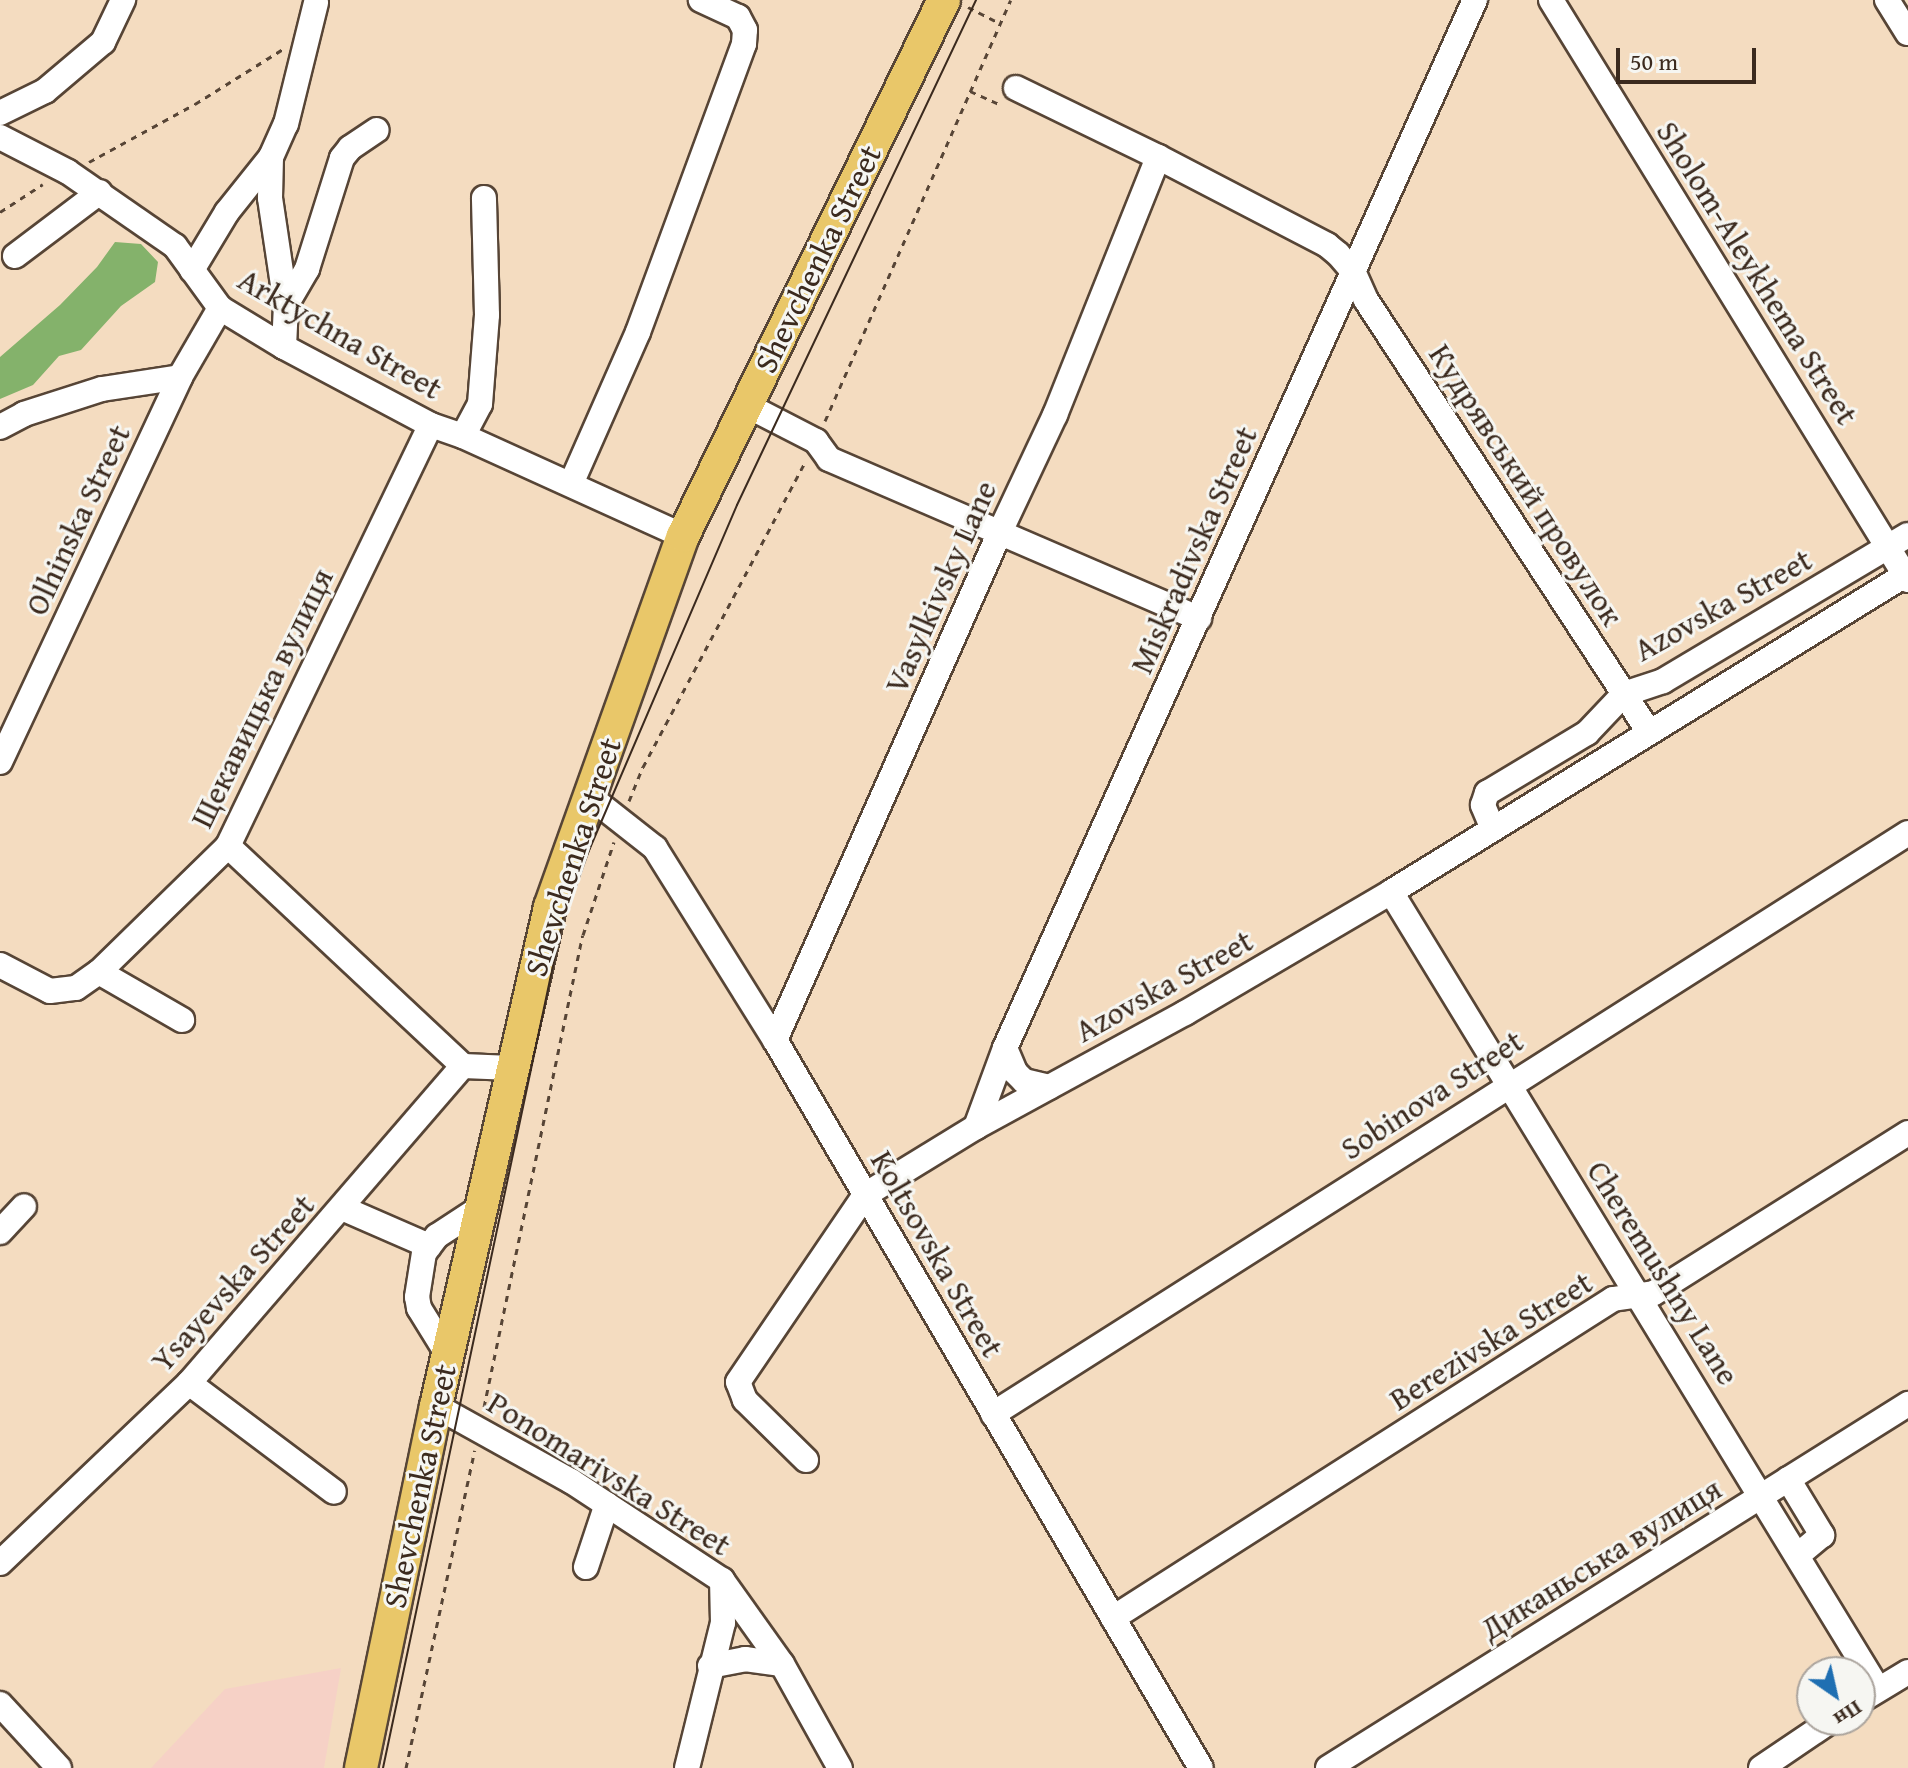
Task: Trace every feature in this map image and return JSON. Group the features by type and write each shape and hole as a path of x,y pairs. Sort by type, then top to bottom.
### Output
{"main road":[{"name":"Shevchenka Street","path":"361,1768 436,1406 550,907 683,536 746,405 954,2"}],"street":[{"path":"0,113 45,91 103,42 123,0"},
{"path":"571,484 638,332 744,44 745,30 738,17 701,0"},
{"name":"Miskradivska Street","path":"976,1127 1005,1048 1353,271 1366,249 1475,0"},
{"name":"Sholom-Aleykhema Street","path":"1551,0 1899,541 1906,577"},
{"path":"1887,0 1908,33"},
{"path":"192,270 227,212 271,157 286,124 316,3"},
{"path":"1016,88 1327,245 1353,271"},
{"path":"286,305 307,269 342,158 350,148 377,130"},
{"name":"Arktychna Street","path":"0,137 68,172 175,246 220,308 284,347 431,425 463,436 683,536"},
{"path":"271,157 270,198 286,305 284,347"},
{"name":"Vasylkivsky Lane","path":"775,1040 999,534 1055,415 1158,157"},
{"path":"15,256 100,192"},
{"path":"463,436 480,404 487,315 484,198"},
{"name":"Кудрявський провулок","path":"1353,271 1366,300 1649,732"},
{"name":"Olhinska Street","path":"0,762 180,377 220,308"},
{"path":"0,427 24,414 102,389 180,377"},
{"path":"746,405 816,441 829,459 1199,618"},
{"name":"Щекавицька вулиця","path":"0,965 38,987 64,992 76,988 99,972 228,846 431,425"},
{"name":"Azovska Street","path":"1493,829 1483,805 1487,793 1587,733 1624,694 1663,681 1899,541"},
{"name":"Azovska Street","path":"865,1195 976,1127 1185,1013 1391,892 1906,577"},
{"name":"Koltsovska Street","path":"589,796 655,848 775,1040 1201,1768"},
{"name":"Sobinova Street","path":"993,1414 1508,1084 1908,833"},
{"path":"228,846 463,1066 512,1068"},
{"name":"Cheremushny Lane","path":"1391,892 1798,1555 1849,1656"},
{"path":"99,972 182,1020"},
{"path":"1005,1048 1015,1072 1024,1081 1049,1087"},
{"name":"Ysayevska Street","path":"0,1563 189,1383 463,1066"},
{"name":"Berezivska Street","path":"1113,1618 1613,1299 1654,1293 1908,1133"},
{"path":"806,1460 738,1389 740,1376 865,1195"},
{"path":"0,1232 24,1206"},
{"path":"342,1208 429,1246"},
{"path":"448,1355 425,1320 417,1297 424,1253 437,1236 480,1208"},
{"path":"189,1383 334,1492"},
{"name":"Диканьська вулиця","path":"1328,1768 1908,1404"},
{"name":"Ponomarivska Street","path":"436,1406 607,1504 722,1580 782,1664 840,1768"},
{"path":"1788,1479 1822,1535 1798,1555"},
{"path":"586,1567 607,1504"},
{"path":"687,1768 723,1623 722,1580"},
{"path":"710,1666 745,1659 782,1664"},
{"path":"1876,1691 1908,1672"},
{"path":"0,1704 59,1768"},
{"path":"1761,1768 1808,1736"}],"path":[{"path":"406,1768 583,935 621,821 643,767 816,441 1011,0"},
{"path":"954,2 1000,23"},
{"path":"0,212 26,192 132,140 308,36"}],"shaded area":[{"path":"341,1668 324,1768 151,1768 225,1689"}],"green space":[{"path":"115,242 141,244 158,262 155,282 121,306 81,350 59,356 33,385 0,399 0,357 60,305 97,267"}],"tram line":[{"path":"383,1768 566,904 737,505 976,0"}]}
